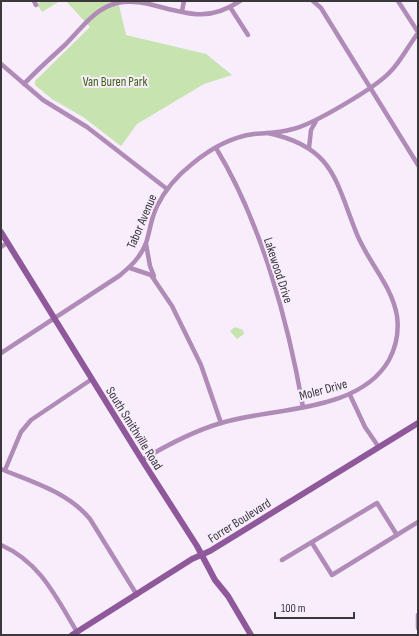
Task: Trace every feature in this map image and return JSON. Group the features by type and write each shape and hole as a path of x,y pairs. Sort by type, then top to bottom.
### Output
{"main road":[{"name":"South Smithville Road","path":"1,232 197,546 215,580 228,596 251,635"},
{"name":"Forrer Boulevard","path":"75,633 378,446 418,423"}],"street":[{"path":"24,84 94,15 112,4 133,1 207,15 230,7 240,1"},
{"path":"182,11 184,1"},
{"path":"313,1 320,8 418,165"},
{"path":"398,1 418,32"},
{"path":"230,7 248,35"},
{"name":"Tabor Avenue","path":"1,353 130,268 146,244 155,210 168,189 193,164 216,148 243,136 295,129 318,119 381,80 394,68 418,32"},
{"path":"1,64 43,100 87,127 168,189"},
{"path":"309,148 311,130 318,119"},
{"name":"Moler Drive","path":"142,460 170,444 221,423 328,402 350,395 372,380 387,364 394,347 398,325 397,316 390,294 359,240 337,179 322,159 309,148 284,137 268,133"},
{"name":"Lakewood Drive","path":"216,148 240,190 265,258 288,337 303,406"},
{"path":"1,247 7,243"},
{"path":"146,244 150,266 155,278 176,313 195,351 212,393 221,423"},
{"path":"130,268 148,272 155,278"},
{"path":"92,380 30,420 22,432 3,470 65,496 82,509 90,519 137,595"},
{"path":"350,395 365,427 378,446"},
{"path":"282,560 377,503 396,535"},
{"path":"312,543 332,575 418,522"},
{"path":"1,545 22,556 38,571 75,633"},
{"path":"418,615 418,628"}],"green space":[{"path":"42,1 60,1 42,12 37,4"},
{"name":"Van Buren Park","path":"66,1 118,1 126,35 206,54 232,75 204,84 137,124 121,146 83,117 52,99 35,85 35,81 90,27"},
{"path":"235,327 243,330 244,334 237,339 230,331"}]}
